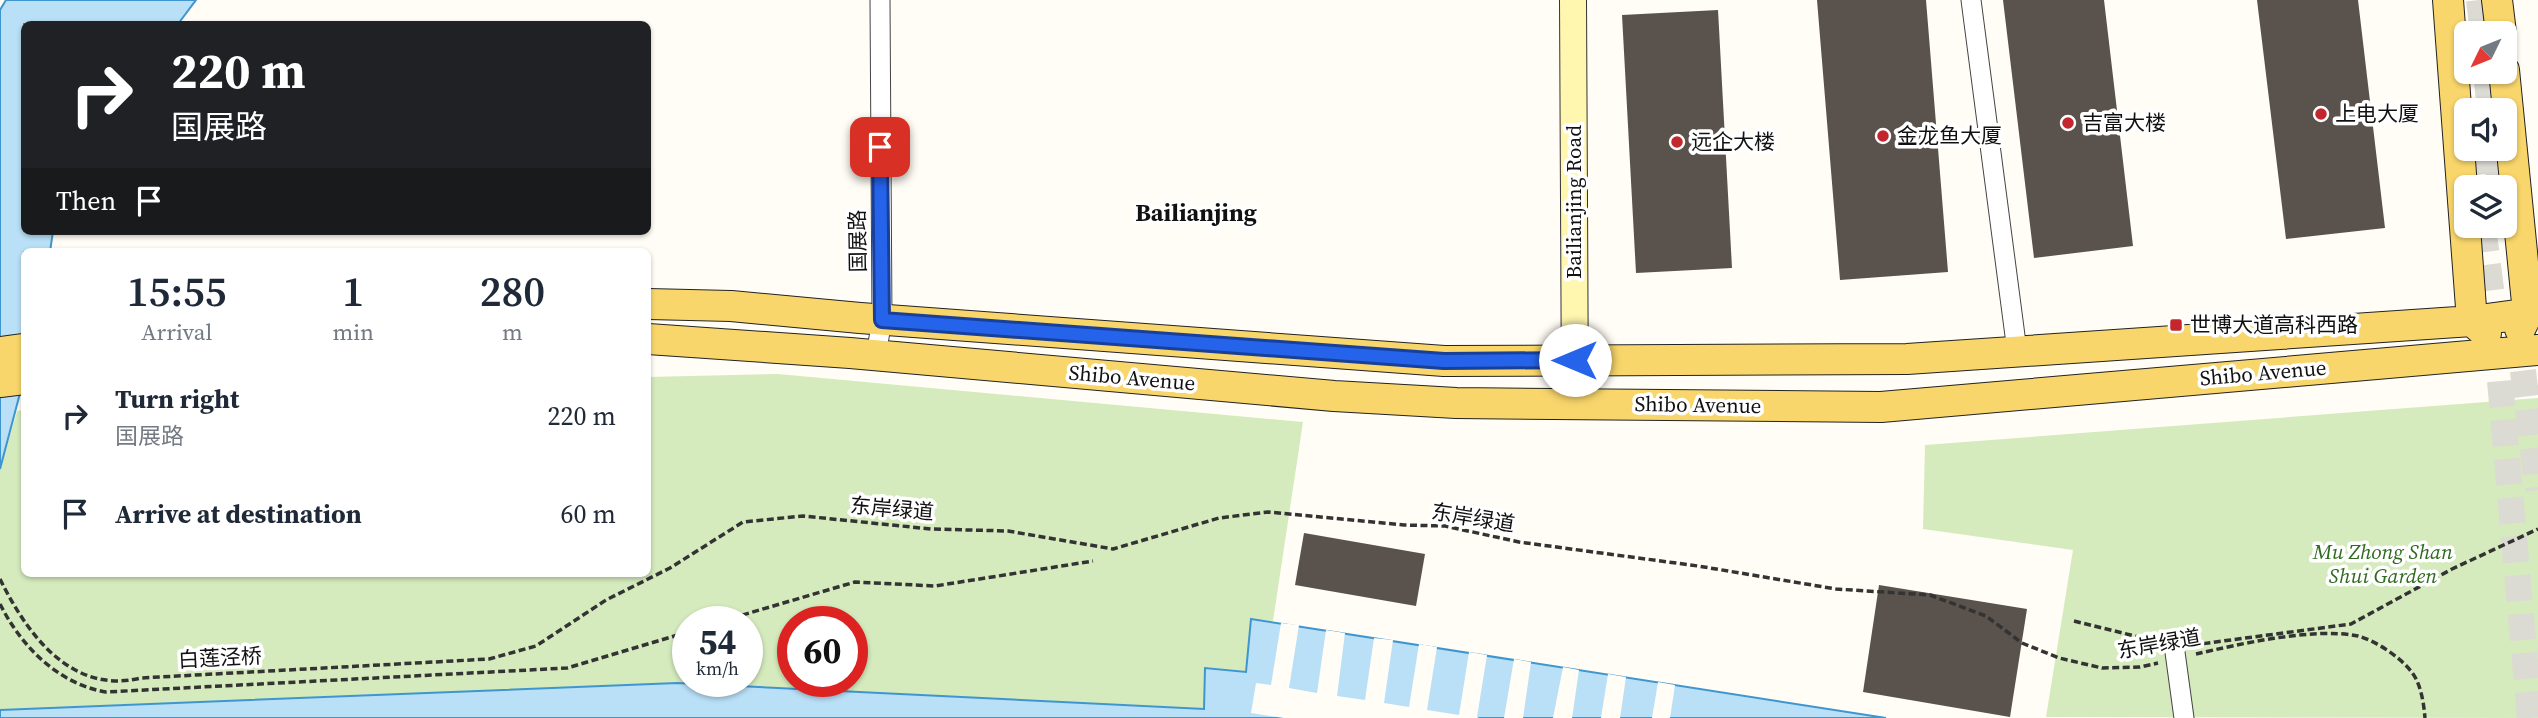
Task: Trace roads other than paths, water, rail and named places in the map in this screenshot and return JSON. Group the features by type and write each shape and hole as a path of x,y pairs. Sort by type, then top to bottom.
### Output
{"main road":[{"path":"2448,0 2472,321 2508,351 2533,313 2506,84"},
{"path":"2497,0 2500,21"},
{"name":"Shibo Avenue","path":"651,304 731,306 882,320 1444,361 1908,359 2472,321 2533,313"},
{"name":"Shibo Avenue","path":"651,339 876,355 1334,396 1456,403 1881,407 2538,350"},
{"path":"0,352 21,349"},
{"path":"0,382 21,379"}],"street":[{"name":"国展路","path":"876,355 882,320 880,0"},
{"name":"Bailianjing Road","path":"1573,0 1575,404"},
{"path":"1971,0 2017,351"},
{"path":"2175,652 2184,718"}],"water":[{"path":"6,0 196,0 180,21 21,21 21,235 52,235 51,248 21,248 21,389 0,469 0,10"},
{"path":"1251,619 1886,718 0,718 0,710 672,683 672,697 763,697 763,687 777,688 777,697 868,697 868,692 1204,709 1205,668 1246,672"}],"tunnel":[{"path":"2479,0 2482,21"},
{"path":"2487,84 2489,98"},
{"path":"2476,161 2477,175"},
{"path":"2497,161 2498,175"},
{"path":"2485,238 2494,313 2530,718"},
{"path":"2518,332 2538,490"}],"place":[{"name":"上电大厦","path":"2321,114"},
{"name":"吉富大楼","path":"2068,123"},
{"name":"金龙鱼大厦","path":"1883,136"},
{"name":"远企大楼","path":"1677,142"},
{"name":"世博大道高科西路","path":"2176,325"}],"district":[{"name":"Bailianjing","path":"1196,213"}],"park label":[{"name":"Mu Zhong Shan Shui Garden","path":"2383,564"}]}
